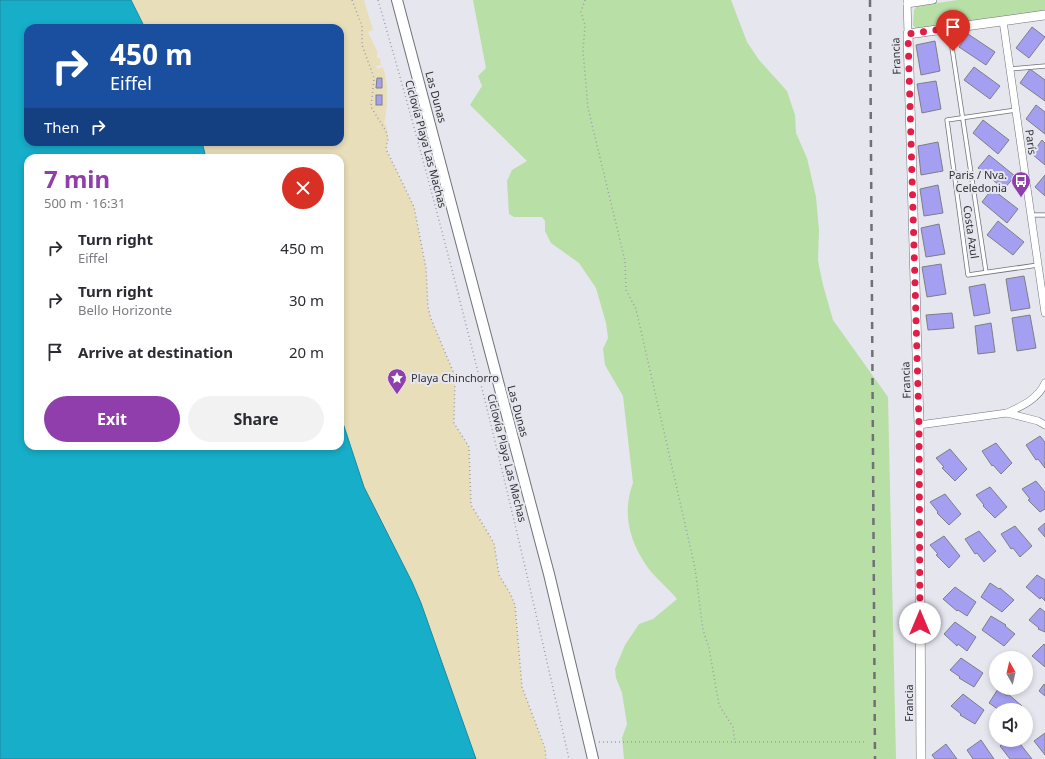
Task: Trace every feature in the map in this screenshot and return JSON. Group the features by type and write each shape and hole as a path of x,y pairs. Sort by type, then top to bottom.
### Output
{"main road":[{"name":"Las Dunas","path":"397,0 549,574 593,759"}],"street":[{"path":"907,2 933,0"},
{"name":"Francia","path":"907,2 919,425 921,759"},
{"path":"908,34 1045,15"},
{"name":"París","path":"1003,21 1031,215 1042,265 1045,313"},
{"path":"919,425 1007,413 1025,404 1042,391 1045,382"},
{"path":"1007,413 1038,420 1045,425"}],"lane":[{"path":"949,28 986,272 1042,265"},
{"path":"1010,69 1045,66"},
{"path":"963,118 1016,110"},
{"name":"Costa Azul","path":"963,118 947,120 968,275 986,272"},
{"path":"1031,215 1045,215"}],"path":[{"path":"352,0 362,26 362,45 374,78 371,106 386,131 388,139 386,149 414,207 426,268 428,307 431,319 455,376 454,423 469,447 471,505 494,543 499,575 511,595 514,604 522,687 545,748 546,759"},
{"name":"Ciclovía Playa Las Machas","path":"378,0 460,302 504,475 569,759"},
{"path":"585,0 581,12 585,25 583,51 588,108 625,261 626,290 636,309 696,568 703,630 709,648 719,704 733,727 735,743"},
{"path":"589,742 866,742"}],"green space":[{"path":"473,0 731,0 747,42 759,60 787,91 795,115 796,133 807,158 816,197 819,230 818,261 833,320 888,397 896,759 624,759 622,738 627,724 622,693 616,678 615,669 625,645 639,624 653,619 677,599 646,565 635,546 629,526 628,505 633,483 623,396 605,365 603,349 608,338 606,323 596,288 579,263 551,243 545,231 545,221 542,217 514,217 509,214 507,181 512,170 527,161 470,105 482,86 478,76 486,68"},
{"path":"958,0 1045,0 1045,12 917,30 913,25 914,10 917,6"}],"sand":[{"name":"Playa Chinchorro","path":"131,0 364,0 373,30 368,32 377,51 377,58 380,58 381,65 376,66 377,69 383,67 386,81 387,103 384,124 386,125 388,139 386,149 414,207 426,268 428,307 431,319 455,376 454,423 469,447 471,505 494,543 499,575 515,605 522,687 545,748 546,759 476,759 421,603 364,487 344,426 344,154 205,154 203,146 344,146 344,24 143,24"}],"water":[{"path":"0,0 131,0 143,24 24,24 24,146 203,146 205,154 24,154 24,450 344,450 344,426 364,487 421,603 476,759 0,759"}],"building":[{"path":"1032,27 1045,37 1029,58 1016,48"},
{"path":"968,34 995,52 986,65 959,47"},
{"path":"935,41 940,71 921,75 916,45"},
{"path":"974,67 1000,86 990,99 964,80"},
{"path":"1030,69 1045,80 1045,101 1020,83"},
{"path":"377,78 382,78 382,88 376,88"},
{"path":"936,81 941,109 922,113 917,84"},
{"path":"376,95 382,95 382,105 376,105"},
{"path":"1036,105 1045,112 1045,134 1026,119"},
{"path":"983,120 1009,140 998,154 973,133"},
{"path":"1042,140 1045,143 1045,165 1032,154"},
{"path":"938,142 943,171 921,175 918,146"},
{"path":"989,155 1015,176 1004,189 978,168"},
{"path":"1045,175 1045,196 1035,187"},
{"path":"938,185 943,213 924,216 920,189"},
{"path":"992,189 1018,209 1007,223 982,202"},
{"path":"998,221 1024,242 1013,255 987,235"},
{"path":"939,224 945,254 926,257 921,228"},
{"path":"941,264 946,294 927,297 922,267"},
{"path":"1024,276 1030,308 1011,311 1006,279"},
{"path":"985,284 990,313 974,316 969,287"},
{"path":"952,313 954,328 928,330 926,315"},
{"path":"1030,315 1036,348 1017,351 1012,318"},
{"path":"991,323 995,352 978,354 975,326"},
{"path":"1040,436 1045,442 1045,468 1038,459 1036,460 1026,445"},
{"path":"996,443 1012,463 1001,474 993,465 992,466 982,451"},
{"path":"950,449 967,469 955,481 942,468 944,467 936,458"},
{"path":"1036,481 1045,492 1045,509 1040,512 1028,500 1030,499 1022,489"},
{"path":"990,487 1007,507 995,518 983,506 984,505 976,495"},
{"path":"945,494 961,514 949,525 937,513 938,512 930,502"},
{"path":"1045,523 1045,537 1038,529"},
{"path":"1015,526 1032,546 1020,557 1013,548 1011,549 1001,534"},
{"path":"979,531 996,551 984,562 977,553 975,554 965,539"},
{"path":"944,536 960,556 949,568 936,555 938,554 930,545"},
{"path":"1037,575 1045,580 1045,601 1041,597 1040,599 1026,587"},
{"path":"990,583 999,589 1000,588 1014,600 1002,612 981,597"},
{"path":"955,587 976,602 967,616 958,610 957,611 943,599"},
{"path":"1040,608 1045,612 1045,632 1038,629 1039,628 1029,620"},
{"path":"991,616 1006,625 1005,626 1015,634 1004,646 982,630"},
{"path":"955,622 976,637 967,651 958,644 957,646 944,634"},
{"path":"1044,644 1045,667 1033,657 1033,655"},
{"path":"961,658 983,673 974,687 959,678 960,677 950,670"},
{"path":"1044,684 1045,685 1045,696 1039,691"},
{"path":"963,694 984,710 975,724 960,715 961,714 951,706"},
{"path":"994,695 1009,695 1018,703 989,703"},
{"path":"1045,733 1045,755 1034,741"},
{"path":"981,740 994,759 973,759 967,750"},
{"path":"946,744 957,759 935,759 932,755"},
{"path":"1001,747 1023,747 1032,759 1010,759"}],"railway":[{"path":"870,0 875,759"}],"place":[{"name":"Paris / Nva. Celedonia","path":"1021,198"},
{"name":"Playa Chinchorro","path":"397,395"}],"route":[{"path":"920,623 919,425 908,34 949,28 953,51"}]}
